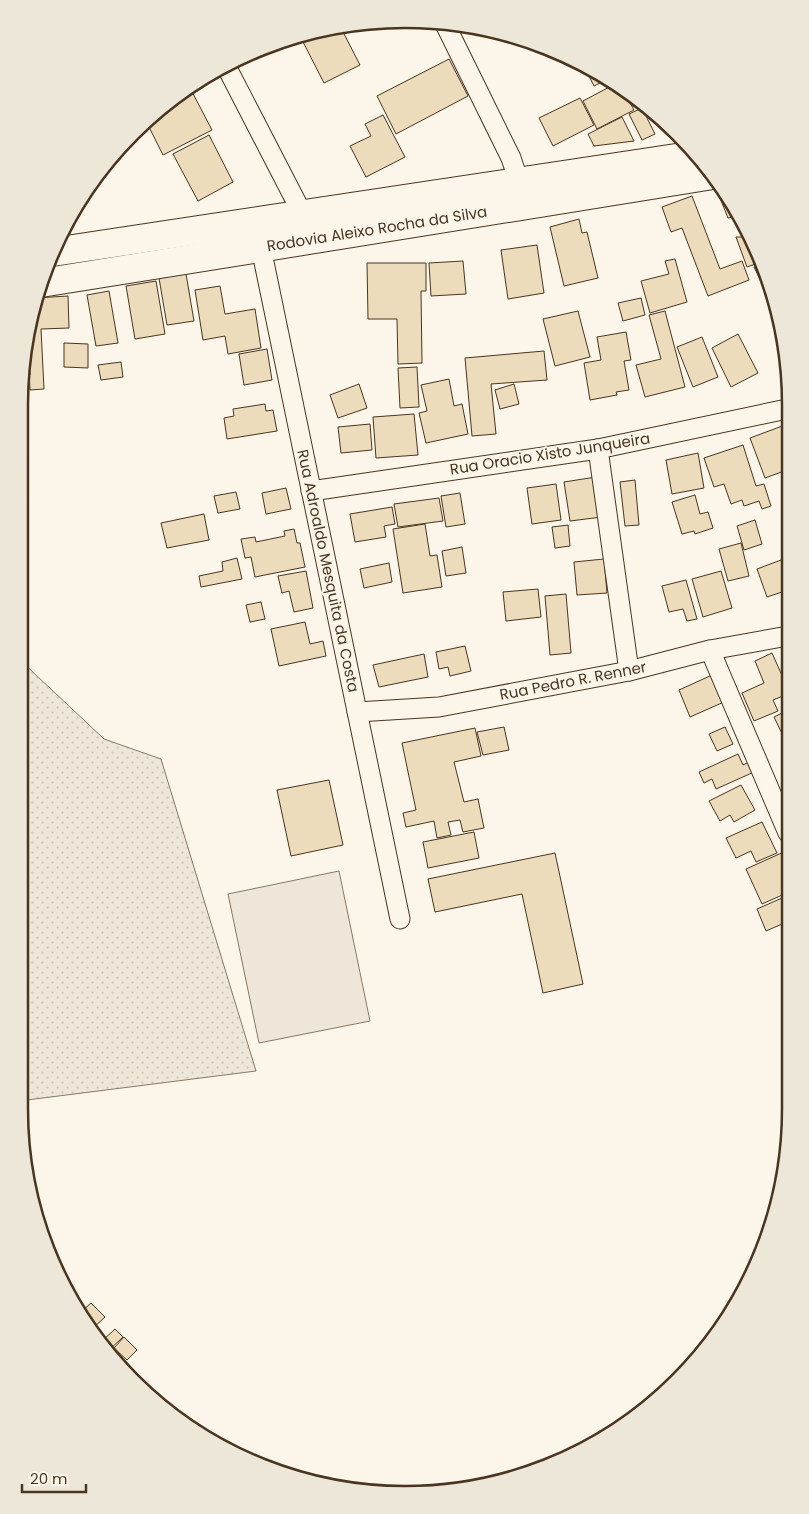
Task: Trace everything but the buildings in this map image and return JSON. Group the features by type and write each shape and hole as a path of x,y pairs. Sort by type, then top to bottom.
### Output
{"main road":[{"name":"Rodovia Aleixo Rocha da Silva","path":"306,227 519,182 688,156"},
{"name":"Rodovia Aleixo Rocha da Silva","path":"49,281 258,235 306,227 705,176"},
{"name":"Rodovia Aleixo Rocha da Silva","path":"60,252 258,235"}],"street":[{"path":"448,30 511,158 519,182"},
{"path":"229,71 306,227"},
{"name":"Rua Adroaldo Mesquita da Costa","path":"258,235 400,919"},
{"name":"Rua Oracio Xisto Junqueira","path":"311,492 598,449 782,410"},
{"path":"598,449 629,671"},
{"name":"Rua Pedro R. Renner","path":"357,712 439,707 629,671 710,650 782,637"},
{"path":"710,650 782,819"}],"shaded area":[{"path":"28,667 104,739 161,759 256,1071 28,1100"},
{"path":"339,871 370,1021 259,1043 228,894"}]}
